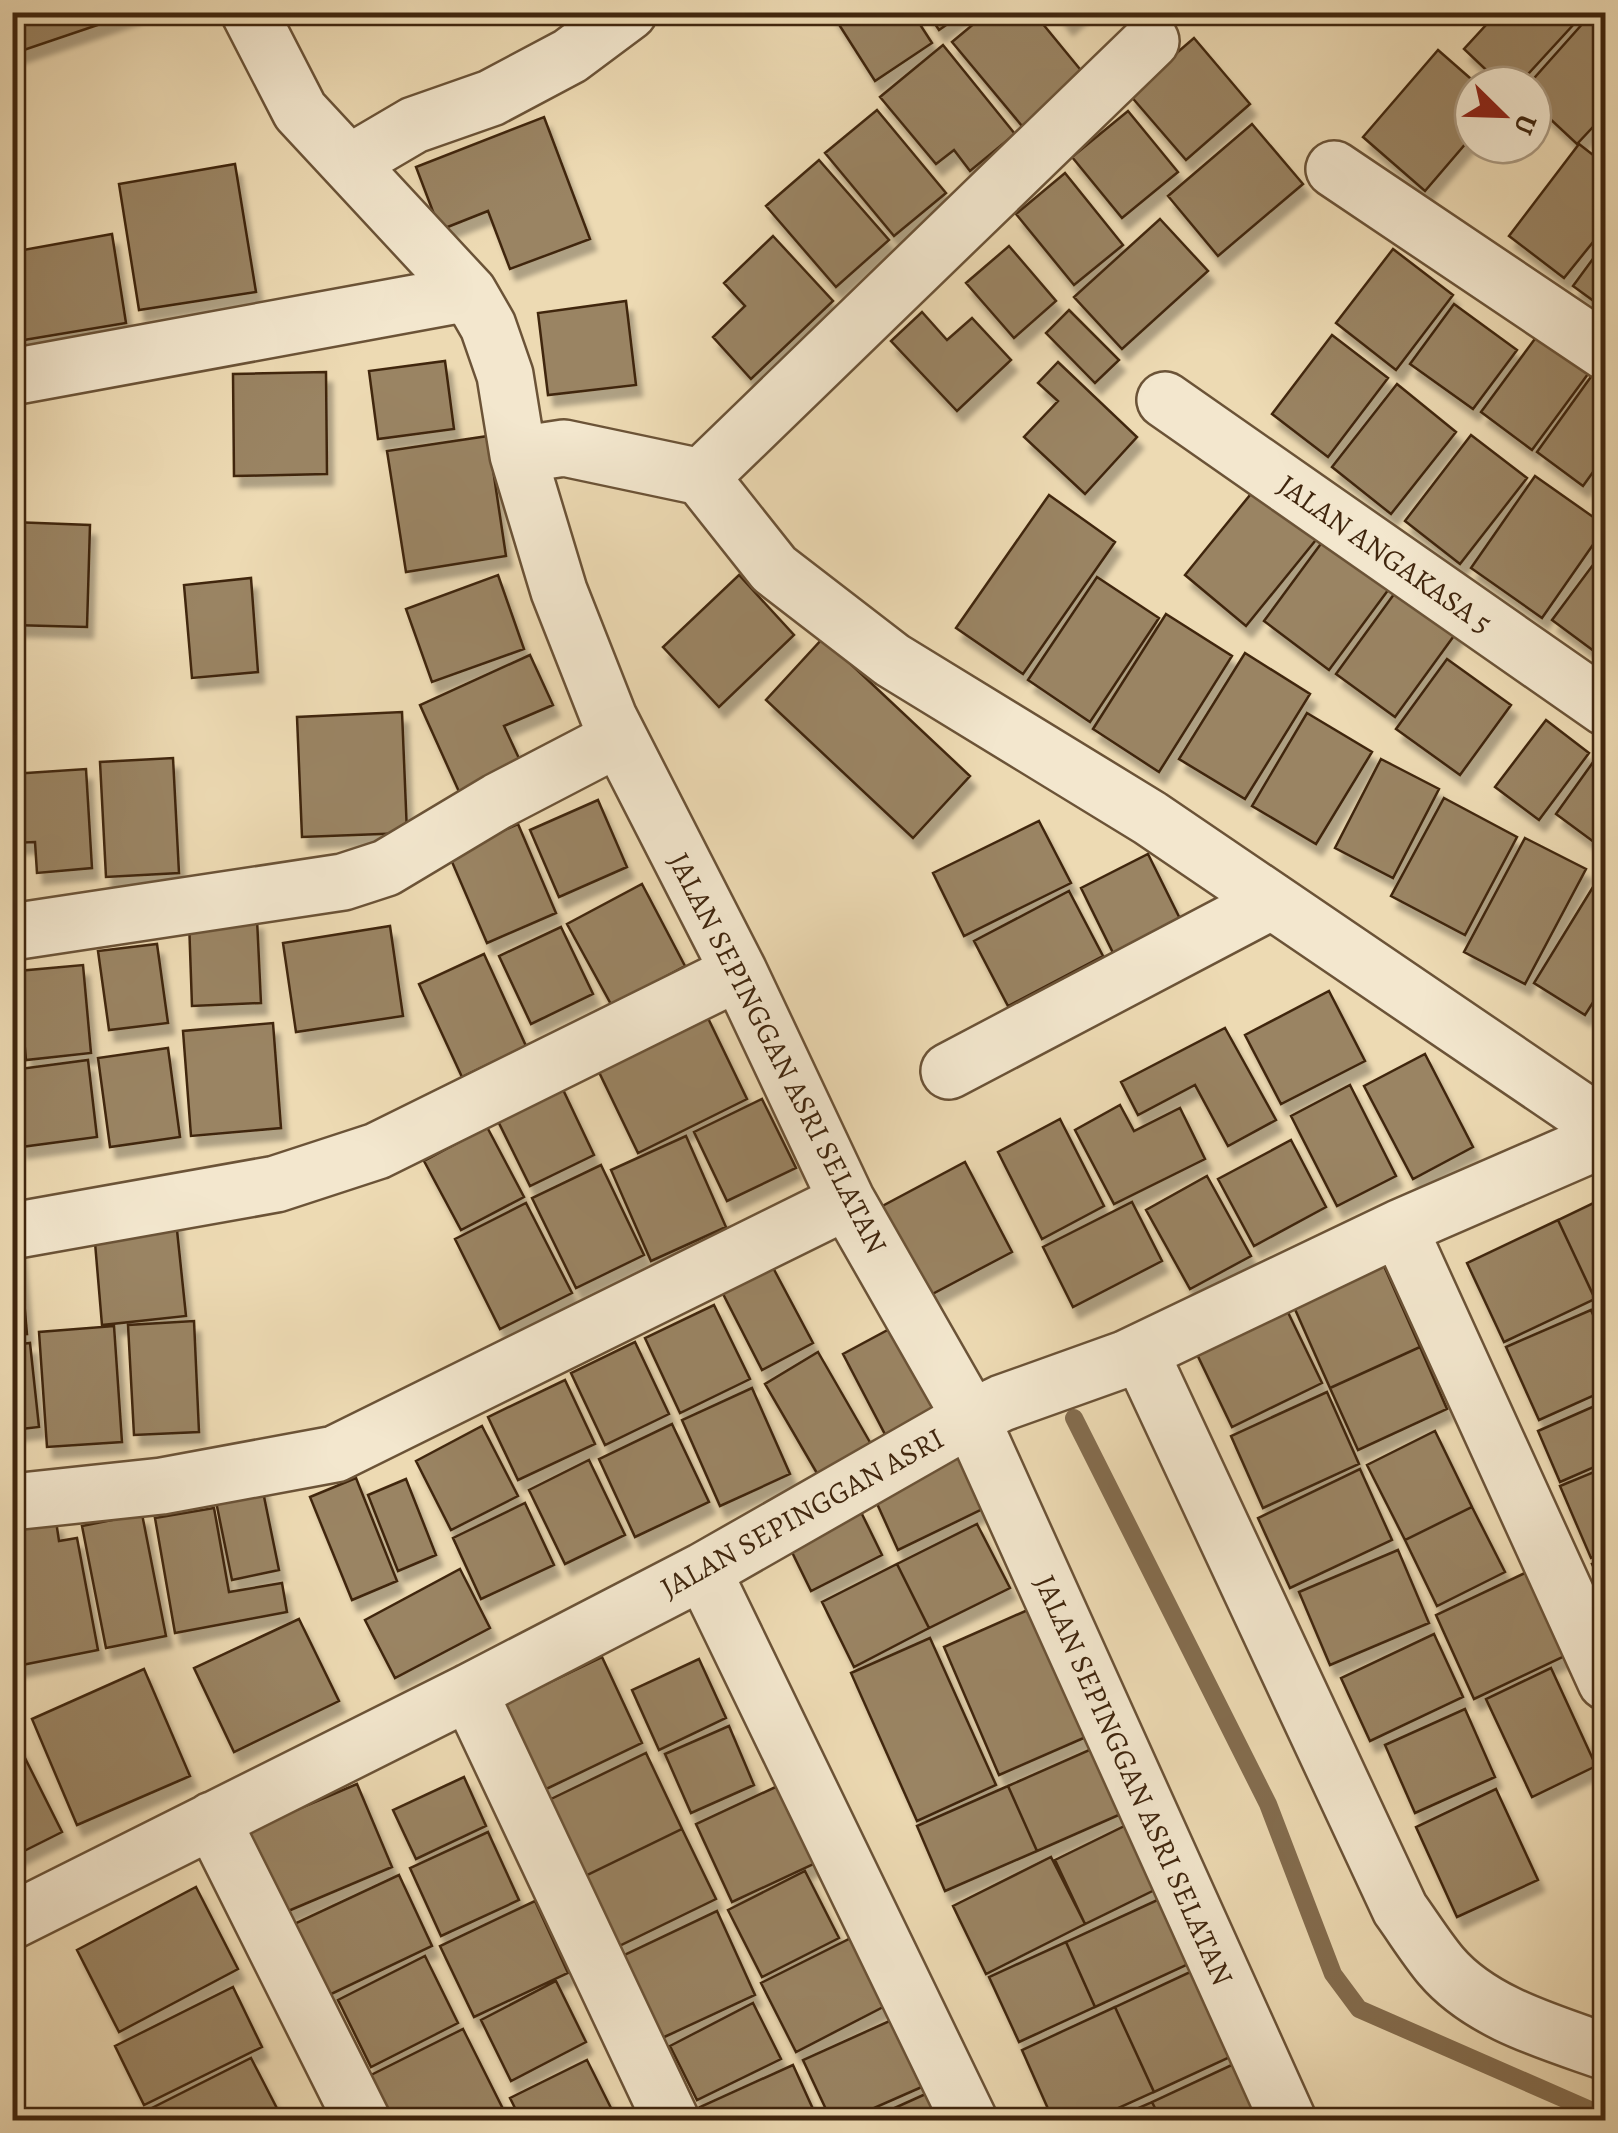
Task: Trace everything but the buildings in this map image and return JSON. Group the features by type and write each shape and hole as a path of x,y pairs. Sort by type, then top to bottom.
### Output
{"street":[{"name":"JALAN SEPINGGAN ASRI SELATAN","path":"249,12 300,111 468,294 488,326 505,375 541,451 560,592 618,738 738,972 846,1200 986,1410 1288,2120"},
{"path":"350,162 414,125 491,98 602,28"},
{"path":"693,475 1151,41"},
{"path":"1334,168 1606,352"},
{"path":"12,377 468,294"},
{"name":"JALAN ANGAKASA 5","path":"1165,400 1606,708"},
{"path":"541,451 693,475 774,569 892,660 1150,818 1606,1128"},
{"path":"12,932 343,882 372,873 618,738"},
{"path":"949,1071 1272,901"},
{"path":"12,1231 276,1184 376,1151 738,972"},
{"name":"JALAN SEPINGGAN ASRI","path":"12,1921 702,1571 986,1410 1133,1355 1399,1228 1606,1138"},
{"path":"12,1502 162,1486 335,1454 846,1200"},
{"path":"1399,1228 1606,1682"},
{"path":"1133,1355 1400,1908 1442,1968 1489,2004 1606,2052"},
{"path":"702,1571 968,2120"},
{"path":"469,1692 671,2120"},
{"path":"212,1820 362,2120"}],"waterway":[{"path":"1074,1418 1268,1804 1333,1974 1359,2009 1606,2117"}]}
